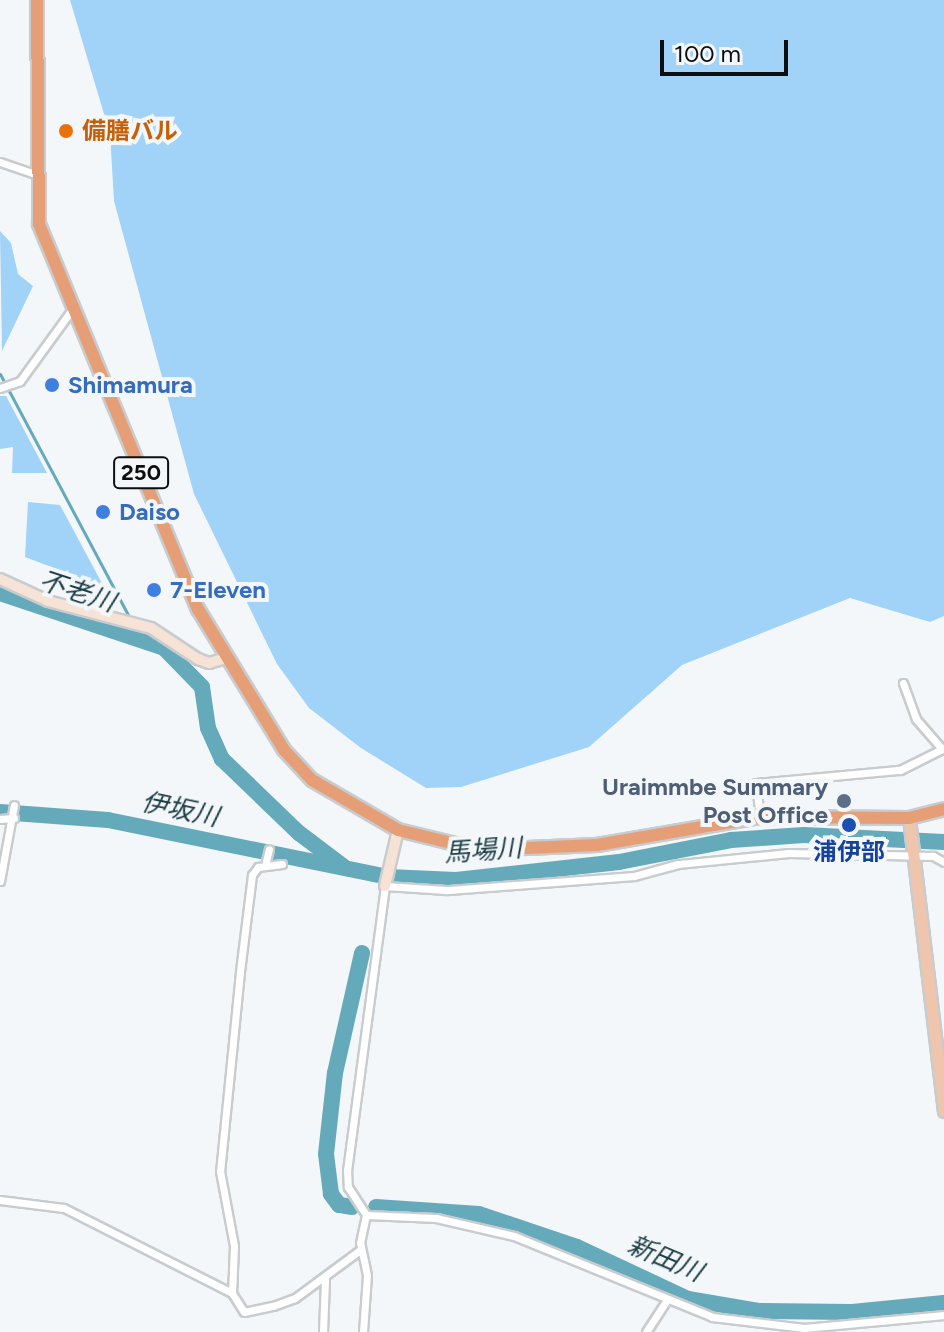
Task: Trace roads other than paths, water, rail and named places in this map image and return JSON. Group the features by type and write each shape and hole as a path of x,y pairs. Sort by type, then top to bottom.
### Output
{"highway":[{"name":"250","path":"37,0 41,67 35,174 39,224 198,609 226,658 298,766 331,793 398,830 456,846 524,851 597,845 760,817 909,822 944,809"}],"main road":[{"path":"0,579 48,601 130,621 209,663 226,658"},
{"path":"909,822 944,1111"},
{"path":"386,884 398,830"}],"street":[{"path":"0,162 35,174"},
{"path":"4,387 20,381 73,308"},
{"path":"760,817 756,783 900,770 943,748 916,719 903,683"},
{"path":"0,819 14,811 0,881"},
{"path":"363,1332 367,1275 360,1250 366,1215 348,1187 347,1170 386,884 446,890 634,876 678,864 789,853 913,853 944,862"},
{"path":"232,1293 234,1246 220,1171 240,972 252,875 258,867 282,864"},
{"path":"0,1200 64,1208 232,1293 244,1312 295,1298 325,1279 360,1250"},
{"path":"366,1215 436,1218 514,1236 602,1270 666,1301 746,1324 804,1328 944,1315"},
{"path":"323,1332 325,1279"},
{"path":"646,1332 666,1301"}],"waterway":[{"path":"0,374 130,618"},
{"name":"馬場川","path":"0,593 164,648 202,687 208,728 222,759 299,833 343,866"},
{"name":"不老川","path":"135,628 140,638"},
{"name":"馬場川","path":"0,812 108,820 388,877 456,880 619,862 731,840 804,835 944,842"},
{"name":"新田川","path":"352,1207 339,1205 331,1194 326,1154 335,1073 362,953"},
{"name":"新田川","path":"376,1207 479,1214 577,1247 688,1299 760,1311 852,1312 944,1303"}],"place":[{"name":"備膳バル","path":"66,131"},
{"name":"Shimamura","path":"52,385"},
{"name":"Daiso","path":"103,512"},
{"name":"7-Eleven","path":"154,590"},
{"name":"Uraimmbe Summary Post Office","path":"844,801"},
{"name":"浦伊部","path":"849,825"}],"water label":[{"name":"伊坂川","path":"180,810"}]}
